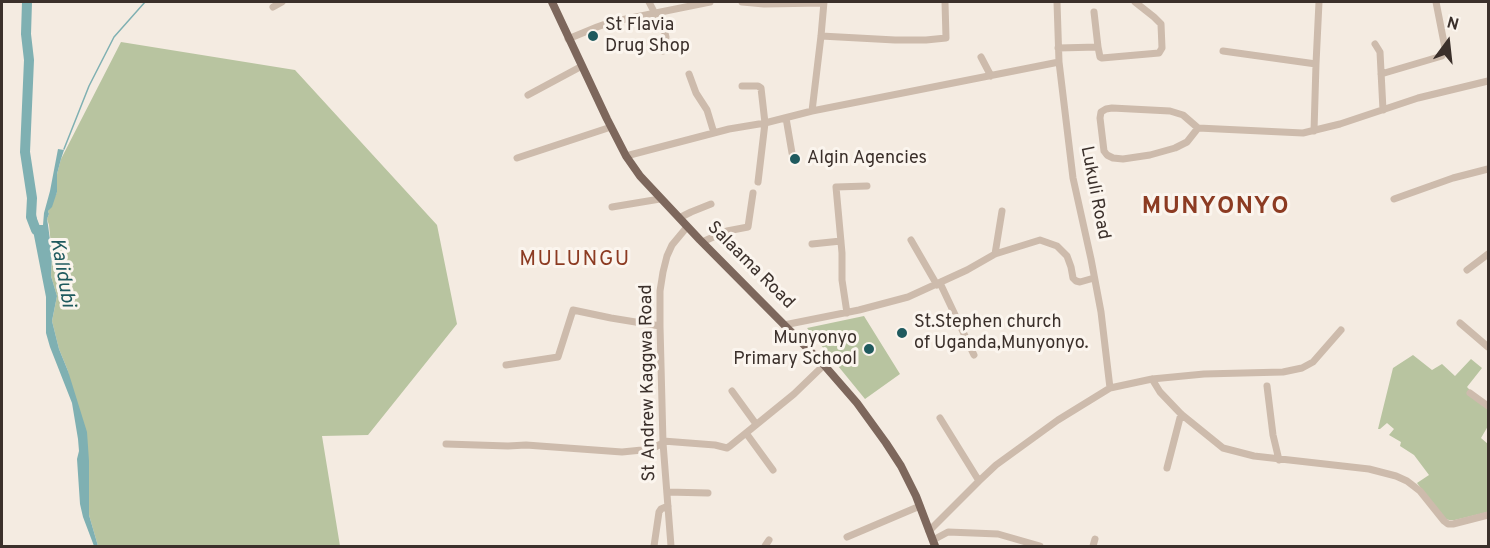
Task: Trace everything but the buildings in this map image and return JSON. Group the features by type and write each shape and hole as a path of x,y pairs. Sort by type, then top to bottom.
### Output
{"main road":[{"name":"Salaama Road","path":"552,2 611,127 626,156 640,176 687,227 824,364 857,403 901,466 934,543"}],"street":[{"path":"273,7 282,2"},
{"path":"649,2 665,33 663,51"},
{"path":"568,39 597,27 710,2"},
{"path":"742,2 772,4 824,2 812,111"},
{"path":"821,36 895,40 946,38 945,2"},
{"name":"Lukuli Road","path":"1057,2 1059,62 1073,178 1101,312 1110,388"},
{"path":"1094,12 1100,57 1161,51 1161,24 1135,2"},
{"path":"1314,131 1319,2"},
{"path":"1381,74 1442,56 1445,48 1436,2"},
{"path":"1375,44 1380,52 1383,110"},
{"path":"1058,48 1098,47"},
{"path":"1223,51 1316,64"},
{"path":"981,57 992,76"},
{"path":"626,156 812,111 1059,62"},
{"path":"528,95 582,66"},
{"path":"689,74 696,93 707,110 714,133"},
{"path":"1198,128 1187,142 1175,148 1150,155 1123,159 1113,158 1104,151 1100,118 1101,112 1112,108 1170,111 1183,115 1198,128 1303,133 1419,98 1488,81"},
{"path":"742,86 761,88 765,123 758,182"},
{"path":"786,117 792,153"},
{"path":"517,158 611,127"},
{"path":"1394,200 1453,178 1488,169"},
{"path":"847,313 842,280 836,187 867,186"},
{"path":"702,242 727,231 748,227 753,193"},
{"path":"612,207 660,199"},
{"path":"679,218 711,204"},
{"path":"995,254 1002,211"},
{"name":"St Andrew Kaggwa Road","path":"671,546 663,442 661,281 664,264 672,245 687,227"},
{"path":"911,240 938,284 974,355"},
{"path":"784,325 847,313 908,297 967,270 995,254 1040,240 1057,246 1067,256 1073,278 1076,281 1094,278"},
{"path":"812,244 841,241"},
{"path":"1467,270 1488,254"},
{"path":"506,365 558,357 573,310 660,326"},
{"path":"1460,323 1488,347"},
{"path":"929,531 996,465 1058,420 1110,388 1152,379 1204,374 1283,372 1302,368 1313,362 1341,330"},
{"path":"447,444 534,445 622,452 653,448 663,442 715,445 727,448 794,394 824,364"},
{"path":"1152,379 1160,392 1180,414 1223,448 1254,456 1369,469 1396,476 1420,491 1448,524 1488,515"},
{"path":"1268,386 1279,460"},
{"path":"732,391 756,424"},
{"path":"1470,393 1488,406"},
{"path":"1167,468 1180,414"},
{"path":"940,418 979,481"},
{"path":"746,433 774,470"},
{"path":"667,492 708,493"},
{"path":"654,546 659,512 668,506"},
{"path":"847,537 920,506"},
{"path":"934,543 948,532 998,534 1040,546"}],"green space":[{"path":"121,42 295,70 437,225 457,324 368,435 322,436 340,546 98,546 89,515 68,371 59,349 52,321 57,296 51,276 52,255 47,219 48,211 57,192 57,174 61,159"},
{"path":"864,316 900,374 865,399 807,328"},
{"path":"1413,355 1432,370 1442,364 1455,376 1471,359 1482,368 1467,387 1488,409 1488,426 1481,438 1488,444 1488,512 1455,520 1446,519 1417,483 1429,475 1414,455 1400,446 1401,442 1389,435 1394,429 1387,423 1378,429 1393,368"}],"water":[{"path":"58,149 64,150 57,174 57,192 52,207 48,211 47,219 52,255 51,276 57,296 52,321 87,432 89,515 98,546 94,546 80,504 77,459 79,451 72,403 46,333 46,297 30,215 36,214 38,225 43,225"}],"waterway":[{"name":"Kalidubi","path":"27,2 26,34 29,60 25,152 32,198 31,217 36,230"},
{"path":"64,149 89,86 114,37 145,2"}],"place":[{"name":"St Flavia Drug Shop","path":"593,36"},
{"name":"Algin Agencies","path":"795,159"},
{"name":"St.Stephen church of Uganda,Munyonyo.","path":"902,333"},
{"name":"Munyonyo Primary School","path":"869,349"}],"district":[{"name":"MUNYONYO","path":"1216,208"},
{"name":"MULUNGU","path":"575,261"}]}
